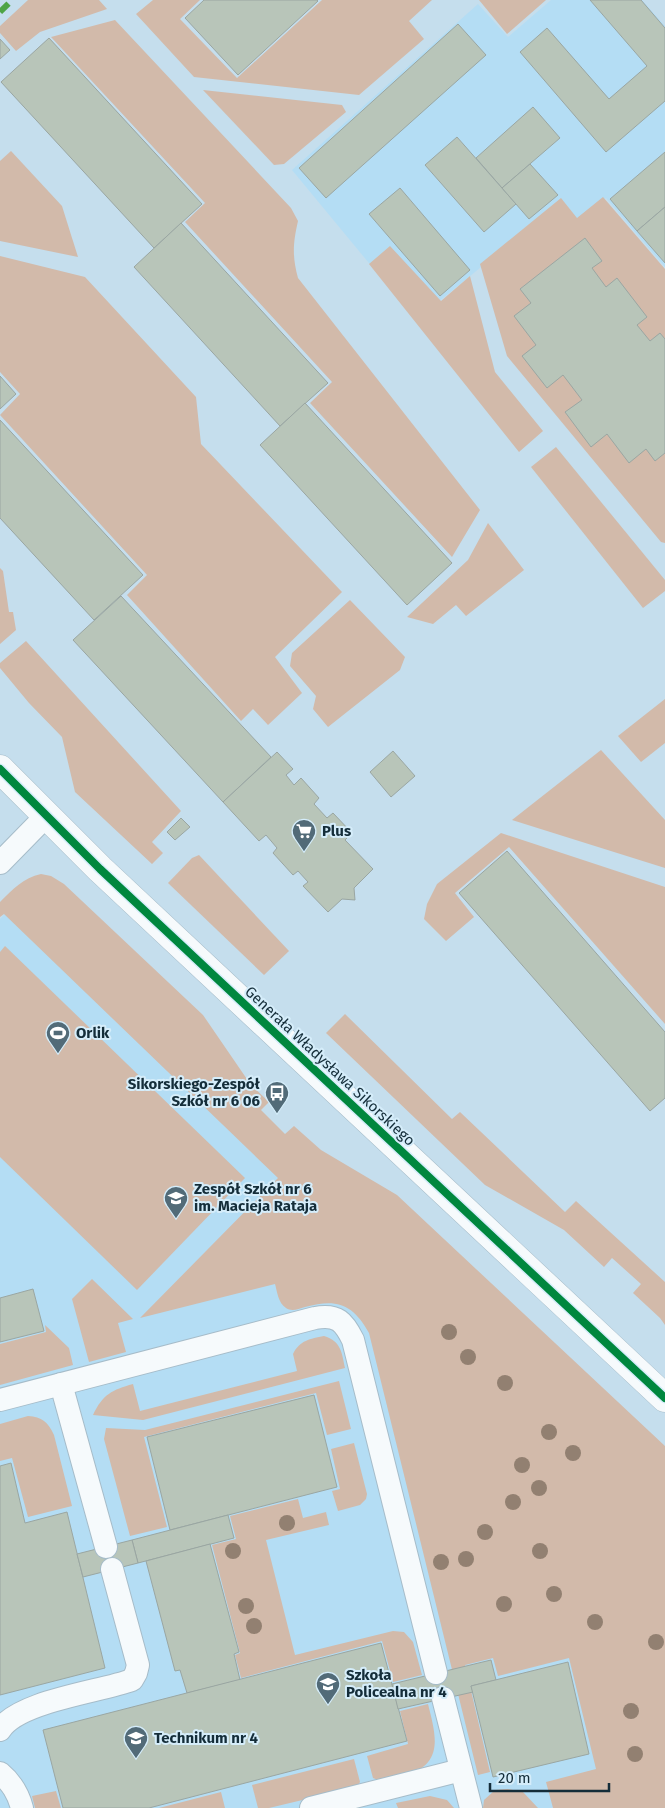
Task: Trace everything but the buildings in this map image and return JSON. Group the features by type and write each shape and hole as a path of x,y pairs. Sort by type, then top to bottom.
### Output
{"street":[{"name":"Generała Władysława Sikorskiego","path":"0,769 100,869 312,1069 655,1385 665,1398"}],"lane":[{"path":"0,863 46,816"},
{"path":"0,1400 315,1318 326,1316 336,1318 345,1325 353,1340 436,1673"},
{"path":"61,1384 106,1547"},
{"path":"0,1730 16,1714 32,1707 132,1680 138,1665 112,1569"},
{"path":"443,1698 471,1808"},
{"path":"311,1808 461,1770"},
{"path":"0,1774 9,1781 19,1796 22,1808"}],"shaded area":[{"path":"28,0 99,0 107,9 40,32 16,51 0,33 0,26"},
{"path":"153,0 200,0 180,19 237,78 322,0 432,0 409,21 424,39 359,95 194,77 136,14"},
{"path":"479,0 546,0 507,34"},
{"path":"551,0 642,0 665,26 665,267 606,198 577,221 561,202 416,320 292,170 478,4 508,37"},
{"path":"115,20 291,208 298,221 294,250 298,278 480,510 452,557 310,403 332,382 185,222 205,203 51,37"},
{"path":"203,90 342,105 346,112 284,164 274,165"},
{"path":"11,151 62,206 78,257 0,241 0,161"},
{"path":"603,197 665,269 665,543 661,542 507,356 480,264 561,198 577,218"},
{"path":"390,246 441,301 470,276 495,372 543,431 519,452 369,264"},
{"path":"0,256 85,277 196,397 201,444 342,592 275,657 302,693 268,725 253,709 241,721 127,595 147,575 0,415 20,394 0,372"},
{"path":"556,447 665,580 665,591 643,608 531,467"},
{"path":"488,523 524,570 466,616 456,605 433,624 407,617 468,560"},
{"path":"0,568 3,571 9,612 13,612 16,630 0,644"},
{"path":"350,600 405,657 400,670 328,727 313,709 316,696 290,666 292,653"},
{"path":"26,641 181,811 152,842 163,853 152,864 75,792 62,737 29,703 0,668 0,663"},
{"path":"665,699 665,743 641,762 618,736"},
{"path":"601,750 665,820 665,868 512,820"},
{"path":"501,833 665,887 665,1024 509,847 455,893 474,917 446,941 424,919 427,904 437,884"},
{"path":"199,855 289,951 264,975 168,883 192,858"},
{"path":"41,874 51,876 64,884 203,1015 251,1085 269,1102 261,1110 285,1134 294,1126 321,1150 397,1195 665,1446 665,1808 553,1808 546,1782 596,1769 569,1658 498,1676 493,1658 465,1665 490,1772 478,1775 369,1333 357,1315 343,1306 326,1303 295,1310 288,1309 283,1306 275,1284 140,1318 278,1178 4,914 0,917 0,902 24,881"},
{"name":"Zespół Szkół nr 6 im. Macieja Rataja","path":"20,899 665,1518 665,1781 550,1808 0,1808 0,919"},
{"name":"Orlik","path":"5,946 245,1178 137,1290 0,1157 0,952"},
{"path":"345,1014 452,1119 460,1112 565,1212 576,1201 665,1282 665,1325 633,1293 641,1284 612,1258 604,1267 564,1230 485,1185 326,1033"},
{"path":"92,1279 133,1319 118,1323 126,1352 89,1362 72,1299"},
{"path":"45,1325 69,1348 73,1365 0,1385 0,1344 46,1332"},
{"path":"324,1336 334,1341 340,1348 345,1368 143,1420 93,1415 101,1402 109,1394 119,1388 133,1384 140,1411 297,1371 293,1354 296,1349 306,1341"},
{"path":"339,1381 351,1429 327,1435 316,1393 144,1437 167,1527 130,1536 104,1439 106,1428 145,1430"},
{"path":"28,1416 44,1421 54,1435 72,1506 28,1517 12,1458 0,1461 0,1424"},
{"path":"354,1443 367,1494 366,1499 360,1505 338,1511 332,1491 340,1489 331,1449"},
{"path":"298,1499 303,1518 326,1512 329,1525 266,1540 295,1655 393,1631 404,1632 413,1642 422,1675 393,1682 382,1641 241,1678 235,1655 240,1653 212,1545 236,1539 230,1516"},
{"path":"428,1704 435,1738 431,1757 426,1765 416,1771 392,1779 381,1780 373,1778 367,1756 408,1744 400,1711"},
{"path":"354,1759 360,1782 357,1787 269,1808 258,1808 252,1785"},
{"path":"508,1789 523,1792 538,1808 483,1808 484,1800 495,1790"},
{"path":"56,1791 61,1808 35,1808 32,1796"},
{"path":"221,1792 225,1808 159,1808"},
{"path":"430,1796 447,1800 454,1808 398,1808 396,1803"}],"marked path":[{"path":"0,12 12,0"}],"cycle path":[{"path":"0,769 100,869 665,1398"}],"place":[{"name":"Plus","path":"304,852"},
{"name":"Orlik","path":"58,1054"},
{"name":"Sikorskiego-Zespół Szkół nr 6 06","path":"277,1114"},
{"name":"Zespół Szkół nr 6 im. Macieja Rataja","path":"176,1219"},
{"name":"Szkoła Policealna nr 4","path":"328,1705"},
{"name":"Technikum nr 4","path":"136,1759"}]}
